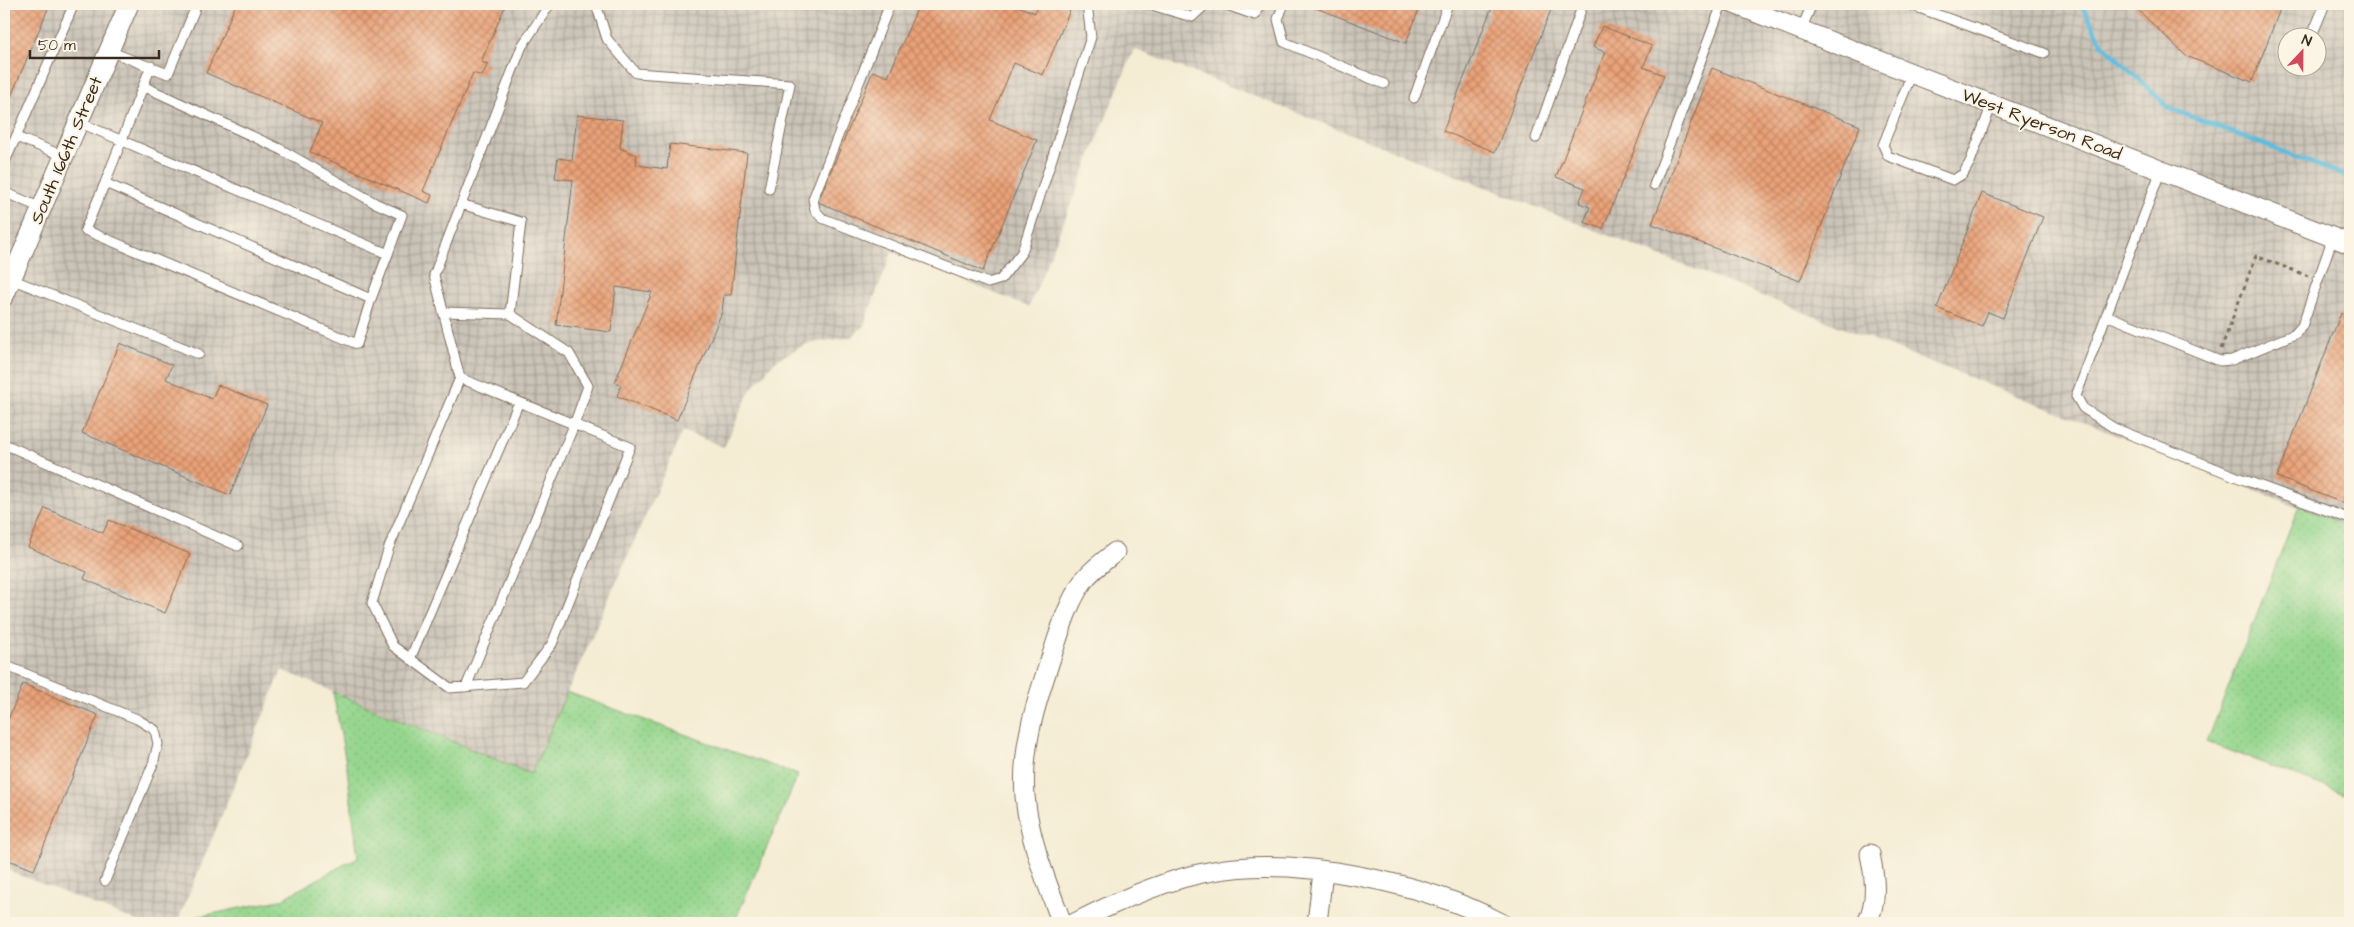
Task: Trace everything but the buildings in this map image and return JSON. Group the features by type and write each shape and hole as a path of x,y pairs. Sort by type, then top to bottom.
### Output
{"street":[{"name":"South 166th Street","path":"7,288 129,4"},
{"name":"West Ryerson Road","path":"1734,4 2161,170 2345,239"},
{"path":"1062,923 1045,879 1025,798 1024,767 1027,744 1034,713 1067,609 1085,578 1115,552"},
{"path":"1867,923 1876,890 1870,854"},
{"path":"1075,923 1164,884 1196,874 1242,867 1297,869 1375,880 1455,902 1500,923"},
{"path":"1317,923 1323,872"}],"lane":[{"path":"4,164 74,4"},
{"path":"109,51 168,74 197,4"},
{"path":"460,378 630,447 552,644 523,682 450,688 393,646 372,603 389,547 460,378 434,275 522,46 550,4"},
{"path":"596,4 607,39 636,73 790,84 769,189"},
{"path":"890,4 813,199 815,210 822,218 988,283 1001,279 1022,252 1090,37 1086,4"},
{"path":"1148,4 1192,17 1206,4"},
{"path":"1224,4 1255,15 1259,4"},
{"path":"1284,4 1278,19 1284,42 1384,84"},
{"path":"1414,98 1448,4"},
{"path":"1536,138 1583,4"},
{"path":"1654,185 1722,4"},
{"path":"1802,30 1812,4"},
{"path":"1908,4 2044,53"},
{"path":"2315,28 2325,4"},
{"path":"143,86 278,148 402,215 371,299 357,344 85,230 151,66"},
{"path":"1912,73 1883,145 1888,156 1953,180 1964,174 1992,104"},
{"path":"78,122 388,254"},
{"path":"16,137 64,156"},
{"path":"2161,170 2076,396 2083,408 2123,432 2221,472 2350,519"},
{"path":"105,183 371,299"},
{"path":"4,192 41,208"},
{"path":"461,204 521,222 510,314"},
{"path":"2106,315 2217,360 2232,360 2295,334 2302,326 2318,280 2345,239"},
{"path":"7,288 199,354"},
{"path":"443,312 510,314 569,353 588,386 574,425 466,687"},
{"path":"410,659 520,402"},
{"path":"4,444 238,546"},
{"path":"4,665 137,719 155,730 158,744 153,764 105,881"}],"path":[{"path":"2217,360 2256,256 2318,280"}],"shaded area":[{"path":"4,4 2350,4 2350,527 1134,49 1029,307 892,252 863,327 851,337 806,344 775,361 750,391 724,447 683,431 531,774 282,670 177,923 141,923 4,869"}],"green space":[{"path":"2299,506 2350,527 2350,796 2207,742"},
{"path":"333,692 531,774 567,692 798,775 734,923 183,923 177,921 280,900 358,857 347,768"}],"waterway":[{"path":"2081,4 2102,44 2169,108 2348,177"}]}
